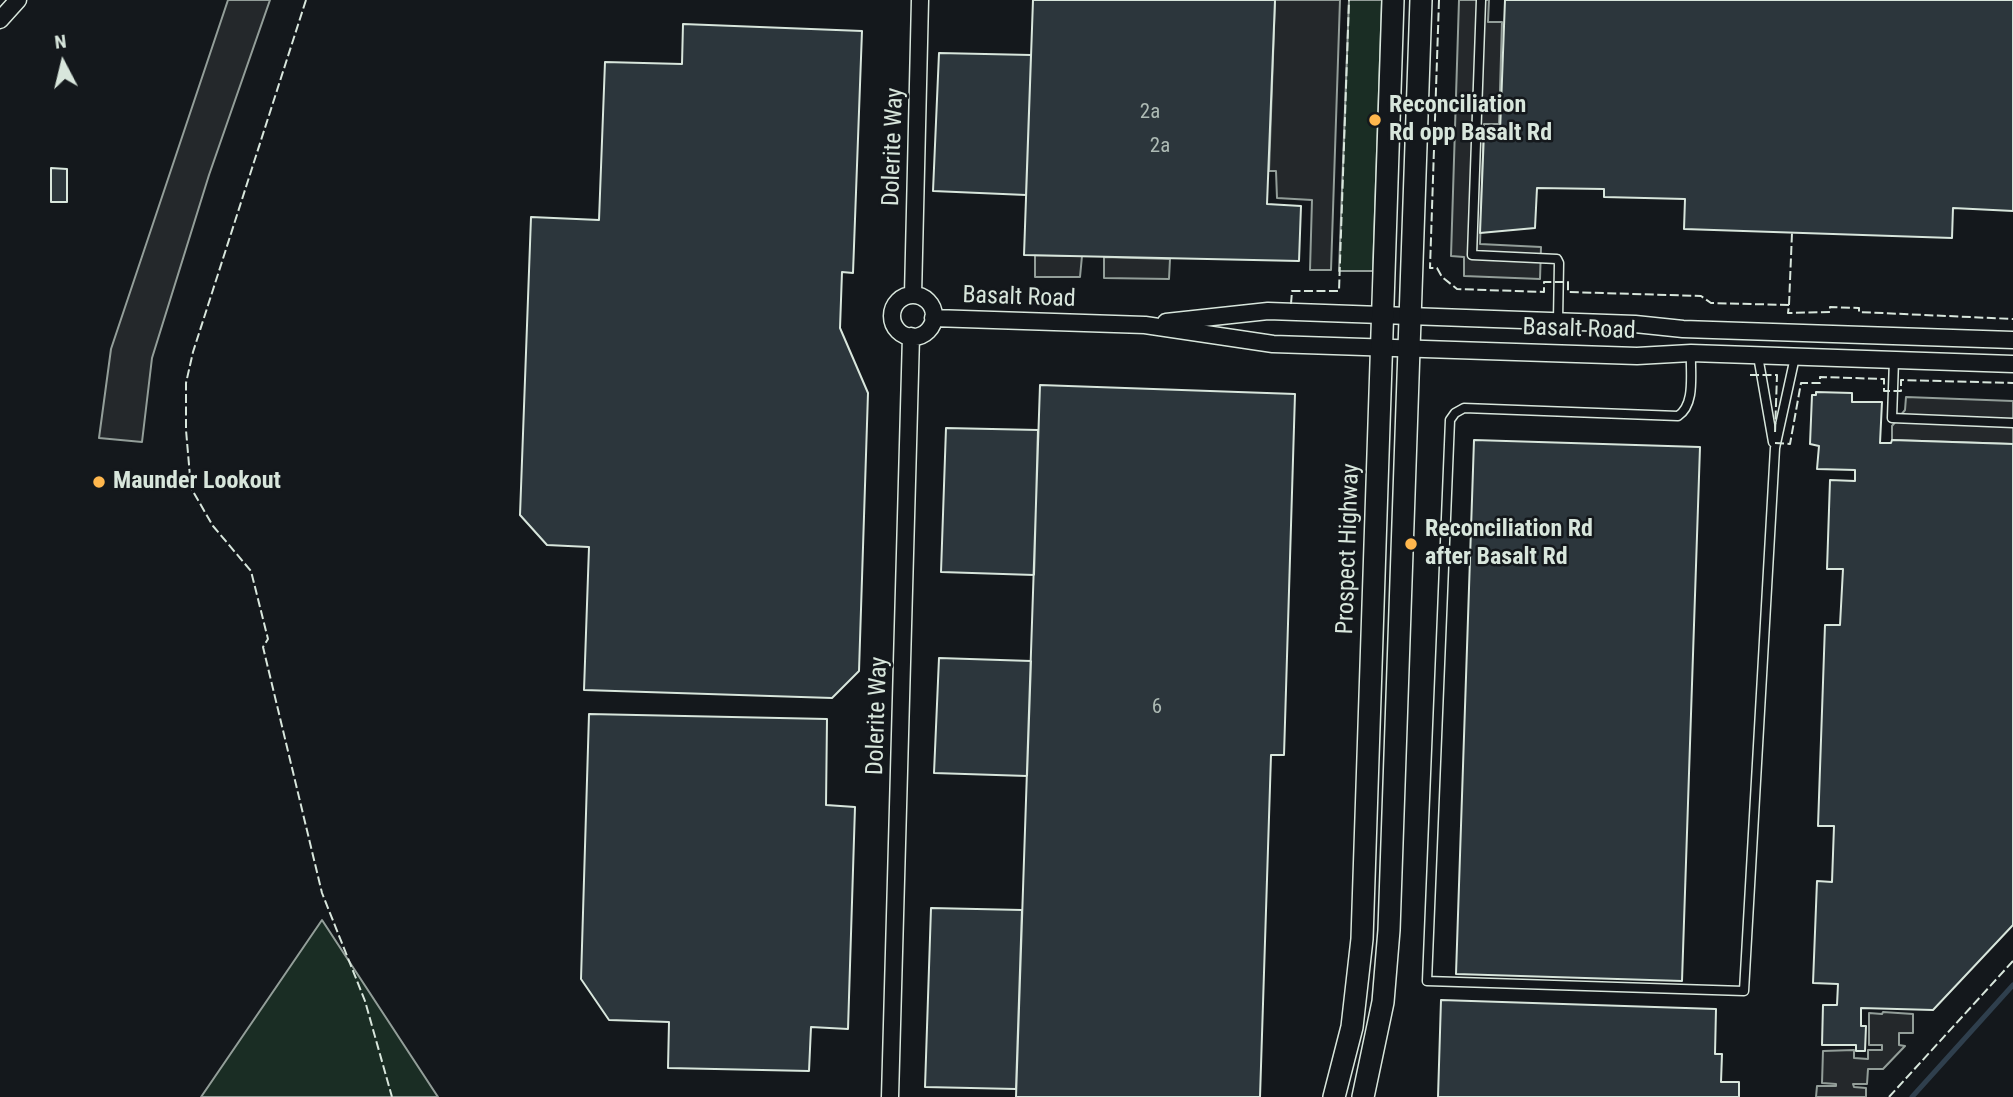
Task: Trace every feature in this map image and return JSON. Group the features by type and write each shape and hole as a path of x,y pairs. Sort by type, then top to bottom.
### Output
{"main road":[{"name":"Prospect Highway","path":"1334,1097 1352,1027 1362,939 1393,0"},
{"path":"1363,1097 1383,1002 1390,930 1421,0"}],"street":[{"path":"0,20 18,0"},
{"name":"Dolerite Way","path":"913,295 920,0"},
{"path":"913,295 926,299 933,311 933,318 932,324 923,334 911,336 898,331 892,311 900,300 913,295"},
{"name":"Basalt Road","path":"1145,325 1268,311 2013,340"},
{"name":"Basalt Road","path":"933,318 1145,325 1273,344 1637,356 1691,354 2013,364"},
{"path":"1782,333 1788,357"},
{"name":"Dolerite Way","path":"890,1097 911,336"}],"lane":[{"path":"1481,0 1472,255 1557,259 1558,321"},
{"path":"1691,354 1689,403 1685,411 1678,416 1464,408 1450,420 1427,981 1744,991 1775,448 1788,357"},
{"path":"1758,356 1775,448"},
{"path":"1894,360 1892,418 2013,423"}],"green space":[{"path":"1349,0 1382,0 1373,271 1339,271"},
{"path":"322,920 438,1097 201,1097"}],"shaded area":[{"path":"228,0 270,0 209,175 152,358 142,442 99,438 111,349"},
{"path":"1275,0 1340,0 1331,270 1310,270 1312,200 1277,198 1276,171 1269,171"},
{"path":"1459,0 1489,0 1488,22 1502,22 1499,124 1484,124 1480,244 1541,247 1540,279 1464,276 1464,257 1451,256"},
{"path":"1035,255 1082,256 1080,277 1035,277"},
{"path":"1104,257 1170,259 1169,279 1104,278"},
{"path":"1906,397 2013,401 2013,444 1892,440 1892,426 1905,410"},
{"path":"1869,1013 1913,1014 1913,1033 1899,1033 1899,1045 1905,1046 1883,1069 1868,1069 1867,1084 1853,1084 1854,1087 1866,1088 1866,1097 1816,1097 1817,1086 1836,1086 1822,1083 1823,1051 1854,1050 1854,1058 1868,1059 1868,1050 1882,1050 1882,1045 1869,1045"}],"building":[{"path":"1033,0 1275,0 1267,204 1301,206 1299,261 1024,255"},
{"path":"1505,0 2013,0 2013,211 1953,208 1952,238 1684,229 1685,199 1604,197 1604,189 1537,188 1535,228 1480,233 1484,132 1500,132"},
{"path":"683,24 862,31 853,273 842,272 840,328 868,393 859,671 832,698 584,690 589,547 547,545 520,515 531,217 599,220 605,62 682,64"},
{"path":"939,53 1031,55 1026,195 933,191"},
{"path":"51,168 67,169 67,202 51,202"},
{"path":"1040,385 1295,394 1284,755 1271,755 1260,1097 1016,1097"},
{"path":"1816,392 1852,393 1852,402 1882,402 1880,443 1891,443 1892,440 2013,444 2013,925 1933,1010 1861,1008 1861,1026 1866,1026 1865,1051 1856,1051 1856,1045 1822,1045 1823,1005 1837,1005 1838,984 1813,983 1817,881 1832,882 1834,826 1818,826 1825,625 1840,625 1843,569 1827,569 1830,480 1855,481 1855,470 1817,469 1819,446 1810,444 1812,395 1816,395"},
{"path":"946,428 1038,430 1034,575 941,572"},
{"path":"1474,440 1700,447 1682,981 1456,974"},
{"path":"939,658 1031,661 1027,776 934,773"},
{"path":"589,714 827,719 826,805 855,807 848,1029 811,1027 809,1071 668,1068 669,1022 609,1020 581,979"},
{"path":"931,908 1022,910 1016,1089 925,1087"},
{"path":"1441,1000 1716,1009 1715,1054 1722,1054 1721,1082 1739,1082 1739,1097 1438,1097"}],"waterway":[{"path":"1912,1097 2013,985"}],"fence":[{"path":"306,0 193,352 186,383 186,430 191,488 213,526 251,571 268,639 263,647 322,893 365,1001 392,1097"},
{"path":"1291,304 1292,291 1339,291 1349,0"},
{"path":"1439,0 1430,268 1437,268 1442,277 1457,289 1544,292 1544,282 1568,282 1568,292 1701,296 1711,303 1789,305 1788,313 1830,312 1830,307 1859,308 1859,312 2013,319"},
{"path":"1789,305 1792,233"},
{"path":"1750,375 1777,375 1775,433"},
{"path":"1775,443 1790,444 1801,383 1820,383 1820,377 1884,379 1884,391 1901,391 1901,380 2013,383"},
{"path":"1889,1097 2013,961"}],"place":[{"name":"Reconciliation Rd opp Basalt Rd","path":"1375,120"},
{"name":"Maunder Lookout","path":"99,482"},
{"name":"Reconciliation Rd after Basalt Rd","path":"1411,544"}]}
